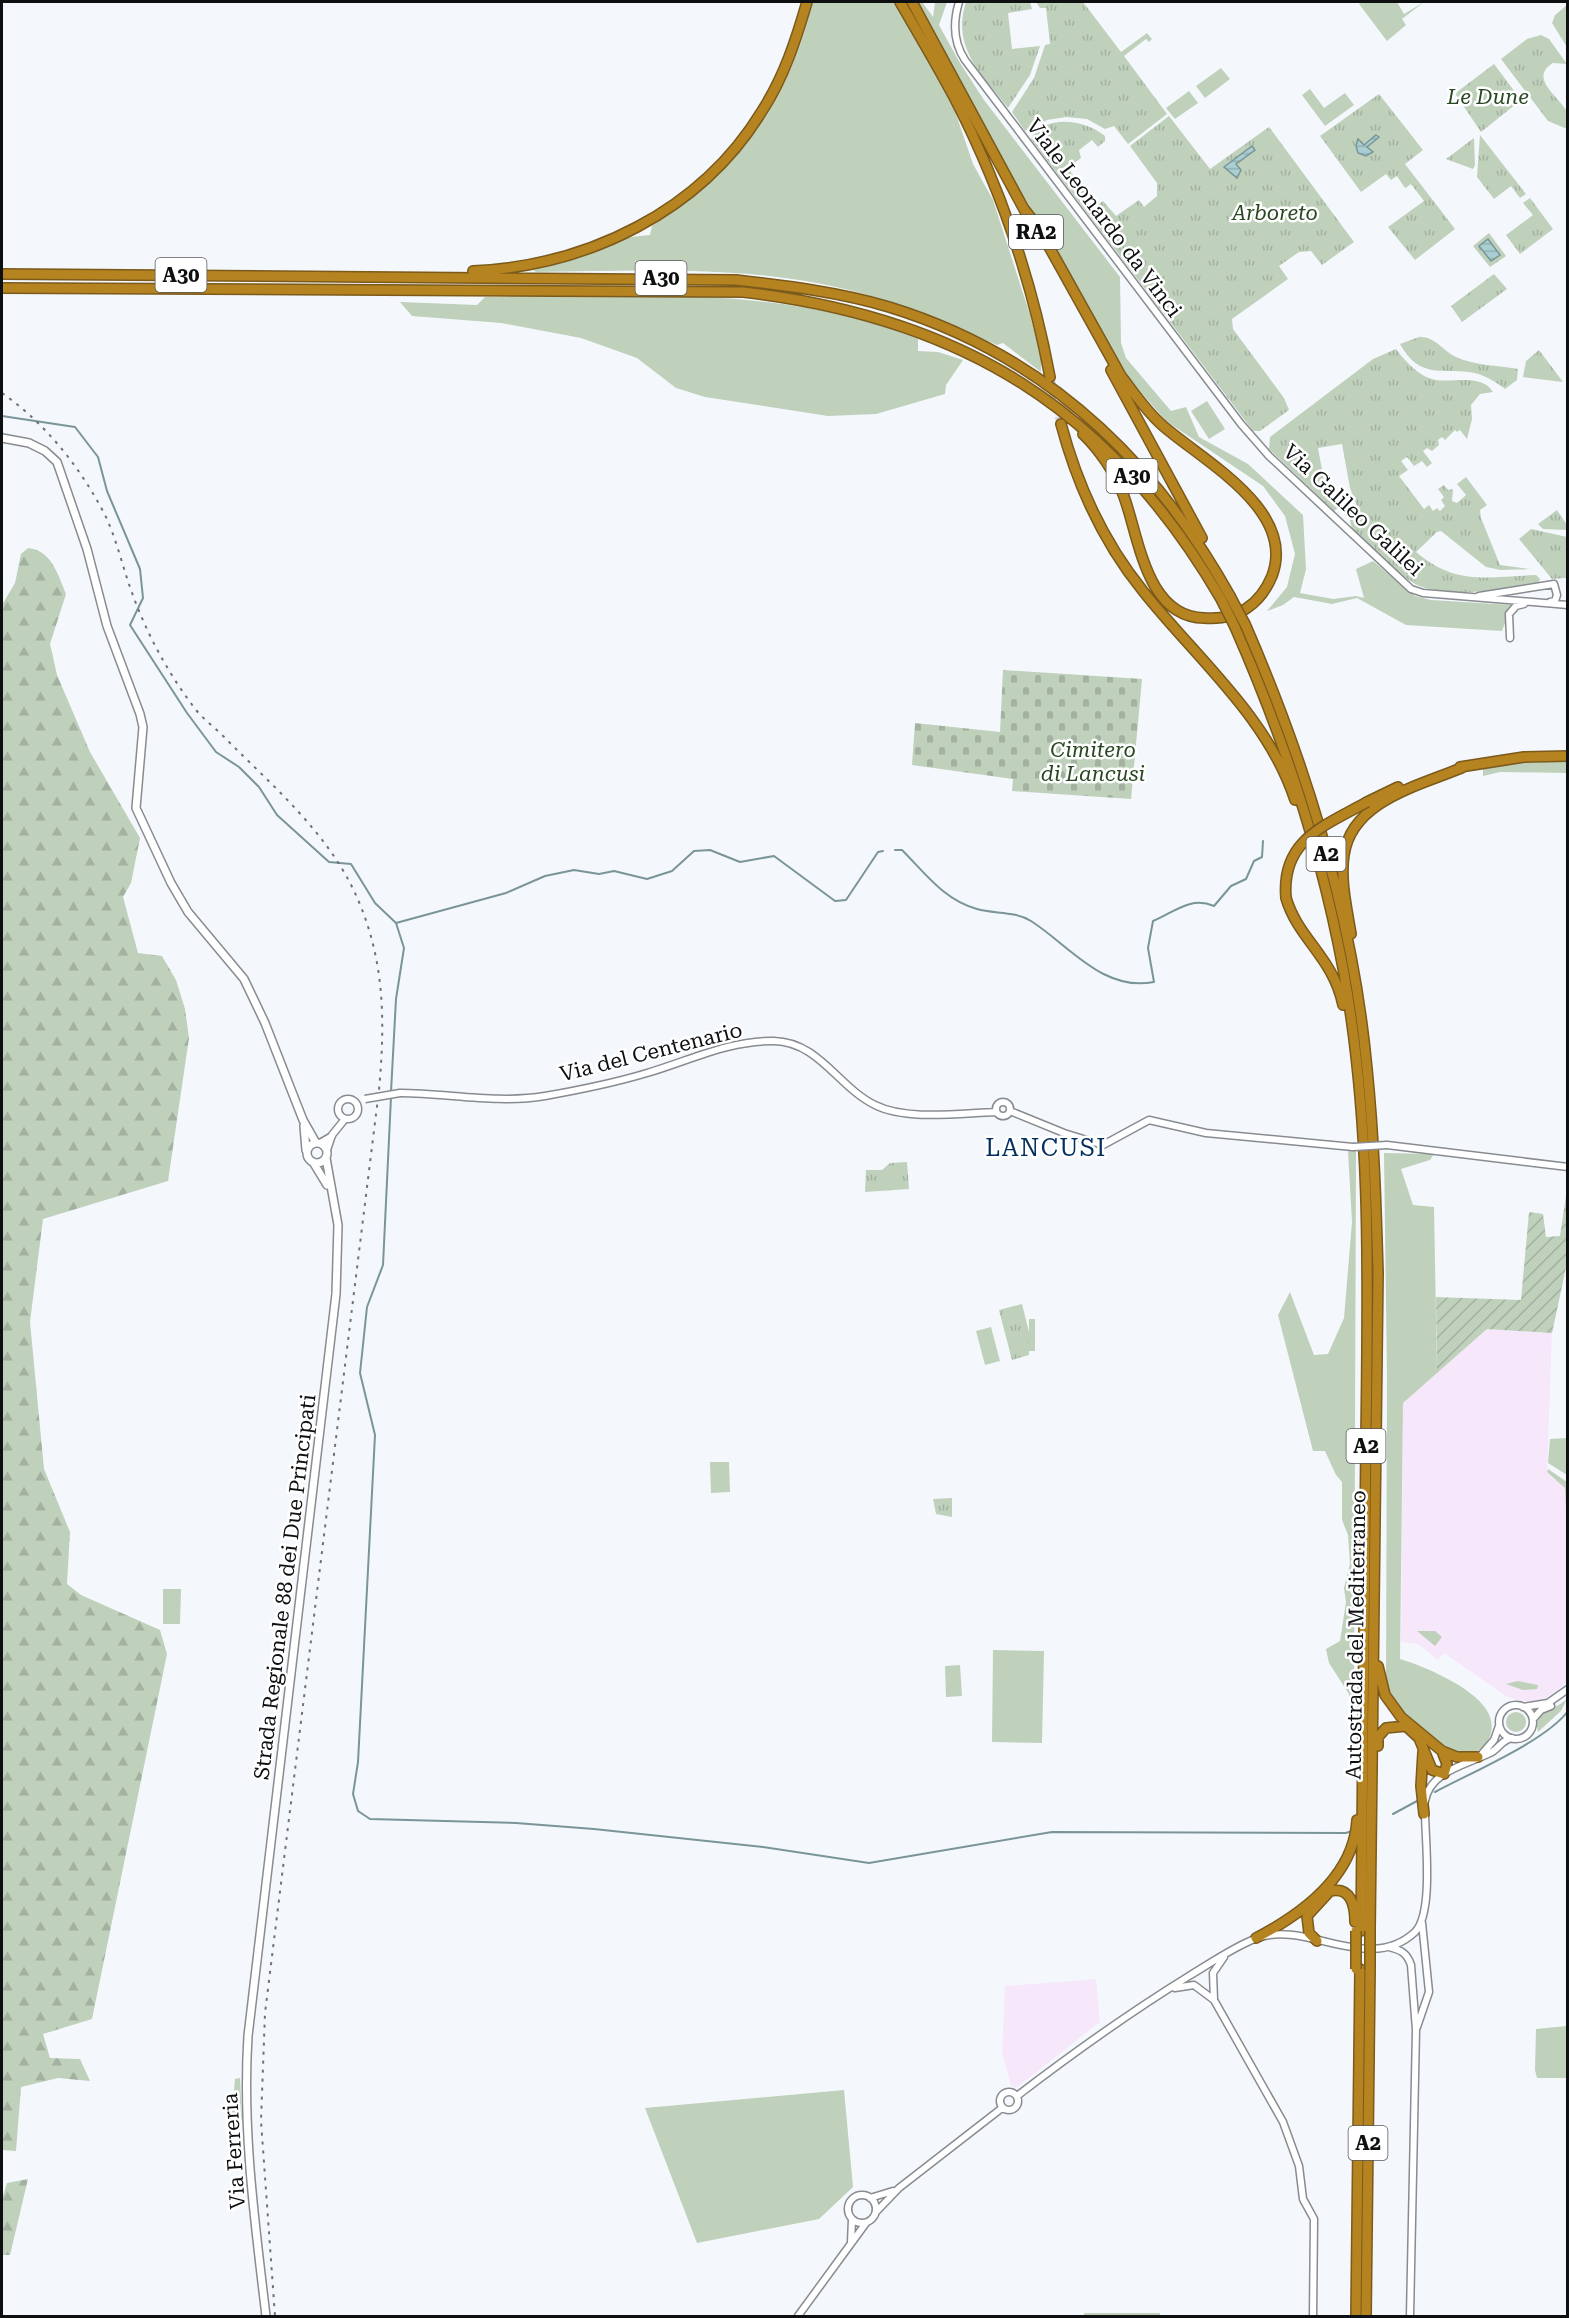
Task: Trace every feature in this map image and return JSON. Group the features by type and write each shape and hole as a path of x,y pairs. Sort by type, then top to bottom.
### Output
{"highway":[{"path":"387,276 491,270 531,264 603,244 643,225 707,178 732,152 762,112 795,44 807,2"},
{"name":"RA2","path":"900,2 954,98 999,201 1029,290 1050,376"},
{"name":"RA2","path":"912,2 1199,532 1215,568"},
{"path":"1017,379 1021,386 1085,436 1100,455 1122,493 1144,568 1161,596 1185,614 1198,618 1231,615 1255,602 1268,585 1275,567 1276,543 1268,522 1251,498 1160,423 1136,396 1121,376 1038,227 1024,209"},
{"name":"A30","path":"2,274 736,280 833,293 888,307 930,322 1009,360 1076,406 1137,462 1177,511 1215,568 1235,627 1258,666 1281,713"},
{"name":"A30","path":"2,288 743,292 828,304 884,319 954,345 1017,379 1063,410 1123,465 1179,532 1245,624 1271,713 1296,784 1324,881 1334,929"},
{"path":"1061,424 1081,483 1098,522 1119,557 1141,589 1256,724 1270,746 1292,792 1334,929"},
{"name":"Autostrada del Mediterraneo","path":"1281,713 1333,879 1358,999 1367,1068 1376,1175 1376,1497 1372,1858 1362,1931"},
{"path":"1366,1173 1360,1154 1341,993 1325,959 1294,918 1286,898 1284,880 1288,865 1301,843 1367,802 1429,776 1466,766 1524,757 1568,756"},
{"path":"1358,999 1343,863 1348,836 1364,817 1389,799 1466,766"},
{"name":"Autostrada del Mediterraneo","path":"1334,929 1354,1038 1366,1173 1368,1285 1362,1969 1368,2316"},
{"path":"1376,1497 1379,1528 1378,1664 1385,1695 1401,1717 1442,1751 1457,1757 1478,1758"},
{"path":"1372,1858 1376,1834 1378,1737 1386,1728 1406,1726 1419,1738 1432,1770 1444,1774 1447,1764 1442,1751"},
{"path":"1424,1750 1420,1786 1424,1814"},
{"path":"1257,1938 1293,1918 1306,1907 1350,1856 1356,1827 1358,1774 1362,1765"},
{"path":"1317,1941 1307,1927 1307,1916 1330,1891 1343,1891 1352,1900 1362,1931"},
{"name":"Autostrada del Mediterraneo","path":"1356,2316 1362,1969"}],"main road":[{"path":"2,438 29,443 45,451 57,462 63,475 87,549 107,626 143,727 136,807 171,883 189,912 244,980 265,1023 303,1120 326,1154 319,1163 313,1162"},
{"path":"303,1120 307,1154"},
{"path":"307,1154 310,1145 318,1143"},
{"name":"Strada Regionale 88 dei Due Principati","path":"307,1154 332,1195"},
{"name":"Strada Regionale 88 dei Due Principati","path":"254,1983 336,1294 338,1225 326,1154"},
{"name":"Via Ferreria","path":"254,1983 248,2036 245,2118 266,2316"}],"street":[{"name":"Viale Leonardo da Vinci","path":"959,2 955,16 956,39 965,60 1177,341 1257,442"},
{"name":"Via Galileo Galilei","path":"1257,442 1341,525 1411,589 1423,594 1568,605"},
{"name":"Via Galileo Galilei","path":"1467,597 1554,584 1557,595 1555,601 1544,603"},
{"path":"1528,588 1527,597 1533,603"},
{"path":"1510,638 1509,614 1520,604 1533,603"},
{"name":"Via del Centenario","path":"347,1100 400,1093 516,1100 645,1074 717,1050 773,1041 795,1044 808,1051 863,1098 894,1112 996,1112"},
{"path":"342,1117 355,1116 365,1099"},
{"path":"326,1154 332,1135 342,1117 339,1106 347,1100 355,1102 358,1108"},
{"path":"1010,1111 1004,1116 996,1112 997,1106 1002,1102 1008,1105 1010,1111 1064,1133 1103,1145 1149,1120 1206,1133 1353,1147 1387,1145 1568,1167"},
{"path":"318,1143 332,1135"},
{"path":"1478,1758 1490,1746 1504,1709 1511,1706 1523,1707 1548,1703 1568,1689"},
{"path":"1416,2030 1428,1992 1422,1923 1427,1846 1424,1814 1426,1792 1444,1774 1494,1751 1506,1739 1527,1735 1533,1719 1541,1710 1568,1694"},
{"path":"1523,1707 1533,1719"},
{"path":"1499,1724 1502,1732 1512,1738"},
{"path":"1389,1947 1407,1938 1422,1923"},
{"path":"1017,2096 1112,2024 1228,1952 1257,1938 1279,1934 1345,1947 1389,1947 1401,1950 1408,1955 1411,1965 1416,2030 1410,2316"},
{"path":"1214,2000 1213,1973 1228,1952"},
{"path":"1165,1990 1194,1985 1214,2000 1283,2122 1299,2166 1303,2199 1314,2219 1316,2278 1313,2316"},
{"path":"1012,2092 1017,2096 1019,2102 1015,2109 1009,2111 1002,2108 1000,2099 1003,2094 1012,2092"},
{"path":"798,2316 866,2223 899,2188 1002,2108"},
{"path":"850,2246 852,2219 848,2210 851,2201 859,2196 870,2198 883,2196 899,2188"},
{"path":"870,2198 876,2206 876,2212"},
{"path":"852,2219 866,2223"}],"shaded area":[{"path":"1487,1329 1552,1333 1547,1473 1565,1487 1568,1530 1567,1682 1546,1698 1532,1701 1519,1701 1506,1696 1444,1653 1438,1660 1418,1644 1401,1642 1403,1403"},
{"path":"1096,1979 1100,2022 1016,2088 1011,2086 1002,2052 1005,1986"}],"green space":[{"path":"812,2 897,2 955,111 973,164 993,200 1030,315 1041,358 1041,372 1003,343 997,345 933,317 889,302 822,284 752,274 716,272 536,272 532,269 631,237 650,235 652,226 719,174 756,130 781,90 800,47"},
{"path":"917,2 922,2 933,17 935,2 947,2 939,25 960,63 984,100 1120,277 1121,343 1126,358 1171,411 1186,407 1199,437 1248,464 1303,515 1306,569 1300,593 1333,599 1356,596 1364,598 1356,569 1373,561 1415,596 1431,600 1512,605 1502,631 1406,625 1357,598 1332,604 1294,597 1283,605 1267,611 1287,587 1295,554 1285,516 1263,486 1166,421 1131,381 1019,193"},
{"path":"966,2 1030,2 1032,9 1008,13 1012,49 1040,46 1030,75 1008,108 979,72 966,47 962,18"},
{"path":"1036,2 1083,2 1121,52 1147,33 1152,39 1149,42 1146,39 1124,56 1167,114 1128,144 1114,126 1105,129 1087,119 1066,117 1047,120 1025,131 1012,112 1034,78 1045,45 1050,44 1046,8 1040,8"},
{"path":"1362,2 1397,2 1404,14 1424,2 1402,19 1406,25 1387,41 1359,4"},
{"path":"1567,5 1567,47 1552,23 1555,15"},
{"path":"1541,35 1549,39 1567,64 1553,63 1546,69 1544,75 1548,88 1568,114 1567,129 1548,121 1501,59 1527,39"},
{"name":"Le Dune","path":"1494,64 1521,100 1481,132 1456,95"},
{"path":"1221,68 1230,79 1205,98 1196,86"},
{"path":"1310,89 1324,108 1345,93 1354,105 1325,126 1302,95"},
{"path":"1189,91 1198,103 1175,119 1166,108"},
{"path":"1379,94 1423,150 1405,164 1455,229 1415,260 1388,227 1424,201 1411,184 1405,188 1397,176 1391,180 1386,174 1361,192 1320,136"},
{"name":"Arboreto","path":"1169,116 1210,169 1269,127 1354,242 1322,265 1311,251 1299,252 1279,266 1288,279 1232,319 1233,329 1284,398 1289,410 1260,431 1253,431 1031,139 1037,131 1056,122 1077,123 1097,130 1105,136 1105,141 1098,147 1092,140 1079,150 1081,158 1068,168 1095,207 1103,201 1116,216 1139,200 1144,207 1157,196 1157,183 1130,146"},
{"path":"1480,135 1526,194 1520,198 1511,186 1494,199 1477,177"},
{"path":"1474,138 1475,165 1473,169 1446,159"},
{"path":"1530,198 1553,229 1520,254 1506,235 1533,215 1523,203"},
{"path":"1489,233 1506,256 1490,267 1473,246"},
{"path":"1494,274 1507,289 1462,322 1451,306"},
{"path":"650,295 760,301 814,309 867,321 918,339 918,351 938,352 963,360 946,385 945,394 876,414 828,416 705,397 676,388 637,358 581,338 501,323 412,316 400,302 477,305 485,297"},
{"path":"1419,337 1430,339 1464,360 1518,369 1517,380 1505,389 1475,373 1424,368 1408,356 1400,344"},
{"path":"1396,349 1413,368 1424,376 1443,381 1474,381 1488,386 1493,392 1480,394 1471,405 1472,419 1467,439 1460,430 1457,432 1455,430 1445,440 1442,437 1438,440 1439,445 1432,451 1427,448 1423,451 1432,463 1427,467 1422,461 1414,466 1407,457 1401,461 1408,470 1399,476 1424,509 1429,505 1433,511 1437,508 1440,511 1445,506 1441,500 1444,497 1438,489 1444,485 1448,490 1453,489 1452,501 1457,503 1466,495 1457,484 1466,477 1487,505 1480,510 1481,518 1500,565 1530,569 1501,570 1486,567 1441,531 1437,532 1416,552 1431,563 1459,575 1487,578 1536,575 1540,579 1539,582 1476,592 1441,591 1415,584 1390,565 1352,529 1349,516 1358,509 1350,488 1342,444 1318,448 1325,486 1336,499 1338,508 1334,511 1269,449 1270,437 1373,359"},
{"path":"1539,350 1563,382 1523,377 1526,361"},
{"path":"1207,401 1225,429 1209,439 1191,411"},
{"path":"1557,510 1567,525 1567,530 1543,529 1538,524"},
{"path":"1531,529 1567,537 1567,578 1552,579 1519,539"},
{"path":"28,548 43,553 53,564 66,594 50,644 57,675 90,752 140,838 131,883 123,897 138,953 162,956 176,980 185,1009 189,1038 168,1181 43,1219 30,1322 44,1469 70,1532 67,1584 81,1595 160,1630 167,1654 92,2019 43,2034 50,2058 80,2059 90,2081 58,2078 21,2087 16,2151 2,2150 2,605 15,583 21,554"},
{"name":"Cimitero di Lancusi","path":"1003,670 1142,679 1131,799 1012,791 1013,779 912,765 915,723 1000,732"},
{"path":"1567,761 1567,773 1500,772 1483,776 1483,765"},
{"path":"1356,1150 1354,1713 1349,1694 1329,1663 1326,1649 1340,1641 1346,1602 1344,1588 1350,1564 1348,1535 1342,1520 1342,1482 1336,1475 1325,1451 1313,1451 1278,1315 1290,1292 1314,1355 1328,1354 1344,1318 1352,1222 1348,1151"},
{"path":"1384,1153 1434,1154 1430,1160 1401,1169 1413,1205 1434,1207 1437,1373 1403,1403 1400,1659 1434,1672 1459,1685 1486,1709 1491,1719 1492,1729 1489,1738 1484,1746 1468,1754 1458,1754 1447,1750 1430,1739 1406,1715 1386,1690 1387,1376"},
{"path":"907,1162 909,1189 865,1192 866,1170 882,1170 890,1163"},
{"path":"1566,1196 1567,1263 1552,1333 1487,1329 1437,1373 1436,1297 1521,1300 1529,1212 1543,1214 1546,1237 1560,1236"},
{"path":"1022,1304 1029,1332 1029,1355 1012,1360 999,1310"},
{"path":"1029,1319 1035,1319 1035,1351 1029,1351"},
{"path":"991,1327 1000,1361 985,1365 976,1331"},
{"path":"1568,1438 1567,1475 1548,1463 1550,1439"},
{"path":"710,1462 729,1462 730,1492 711,1493"},
{"path":"1548,1469 1567,1482 1567,1530 1565,1488 1547,1472"},
{"path":"952,1498 952,1517 936,1514 933,1499"},
{"path":"163,1589 181,1589 180,1624 163,1624"},
{"path":"1417,1631 1435,1631 1442,1637 1435,1646"},
{"path":"993,1650 1044,1651 1042,1743 992,1742"},
{"path":"960,1665 962,1696 946,1697 945,1666"},
{"path":"1518,1681 1538,1685 1537,1689 1523,1690 1506,1684"},
{"path":"1567,1699 1561,1711 1538,1732 1538,1720 1542,1715"},
{"path":"1516,1712 1523,1715 1526,1722 1523,1729 1516,1732 1509,1729 1506,1722 1509,1715"},
{"path":"1567,2026 1567,2078 1537,2078 1535,2070 1536,2029"},
{"path":"240,2078 242,2119 239,2120 232,2118 232,2113 235,2079"},
{"path":"844,2090 853,2187 819,2219 697,2243 645,2108"},
{"path":"28,2179 10,2255 2,2255 2,2199 7,2183"},
{"path":"1084,2313 1160,2313 1160,2316 1084,2316"}],"water":[{"path":"1376,135 1379,137 1367,147 1373,152 1366,156 1358,153 1356,146 1358,139 1364,145"},
{"path":"1252,146 1255,150 1236,164 1241,170 1237,178 1224,167"},
{"path":"1488,239 1500,255 1491,261 1479,246"}],"waterway":[{"path":"2,416 75,427 98,457 107,491 140,569 143,598 130,625 187,713 216,752 239,767 259,787 277,815 329,862 351,864 375,903 396,923 404,948 396,999 391,1092"},
{"path":"895,850 902,850 936,885 965,905 1025,918 1103,974 1136,983 1154,982 1148,948 1153,921 1190,904 1205,903 1214,906 1231,886 1246,879 1254,861 1262,857 1263,841"},
{"path":"396,923 506,893 545,876 574,870 599,874 614,871 647,879 672,871 694,851 710,850 740,862 774,856 835,901 846,900 878,852 883,851"},
{"path":"391,1097 383,1265 367,1307 360,1373 375,1435 358,1762 353,1794 358,1811 370,1819 516,1823 594,1829 763,1847 869,1863 1052,1832 1346,1833 1352,1831"},
{"path":"1435,1792 1525,1745 1543,1734 1568,1711"},
{"path":"1393,1814 1417,1801"}],"tunnel":[{"path":"1050,377 1061,424"}],"railway":[{"path":"2,393 47,432 84,479 104,513 112,532 143,621 165,665 193,706 302,816 334,856 348,878 368,925 378,971 382,1018 379,1090 265,2013 261,2121 275,2316"}],"district":[{"name":"LANCUSI","path":"1046,1148"}]}
